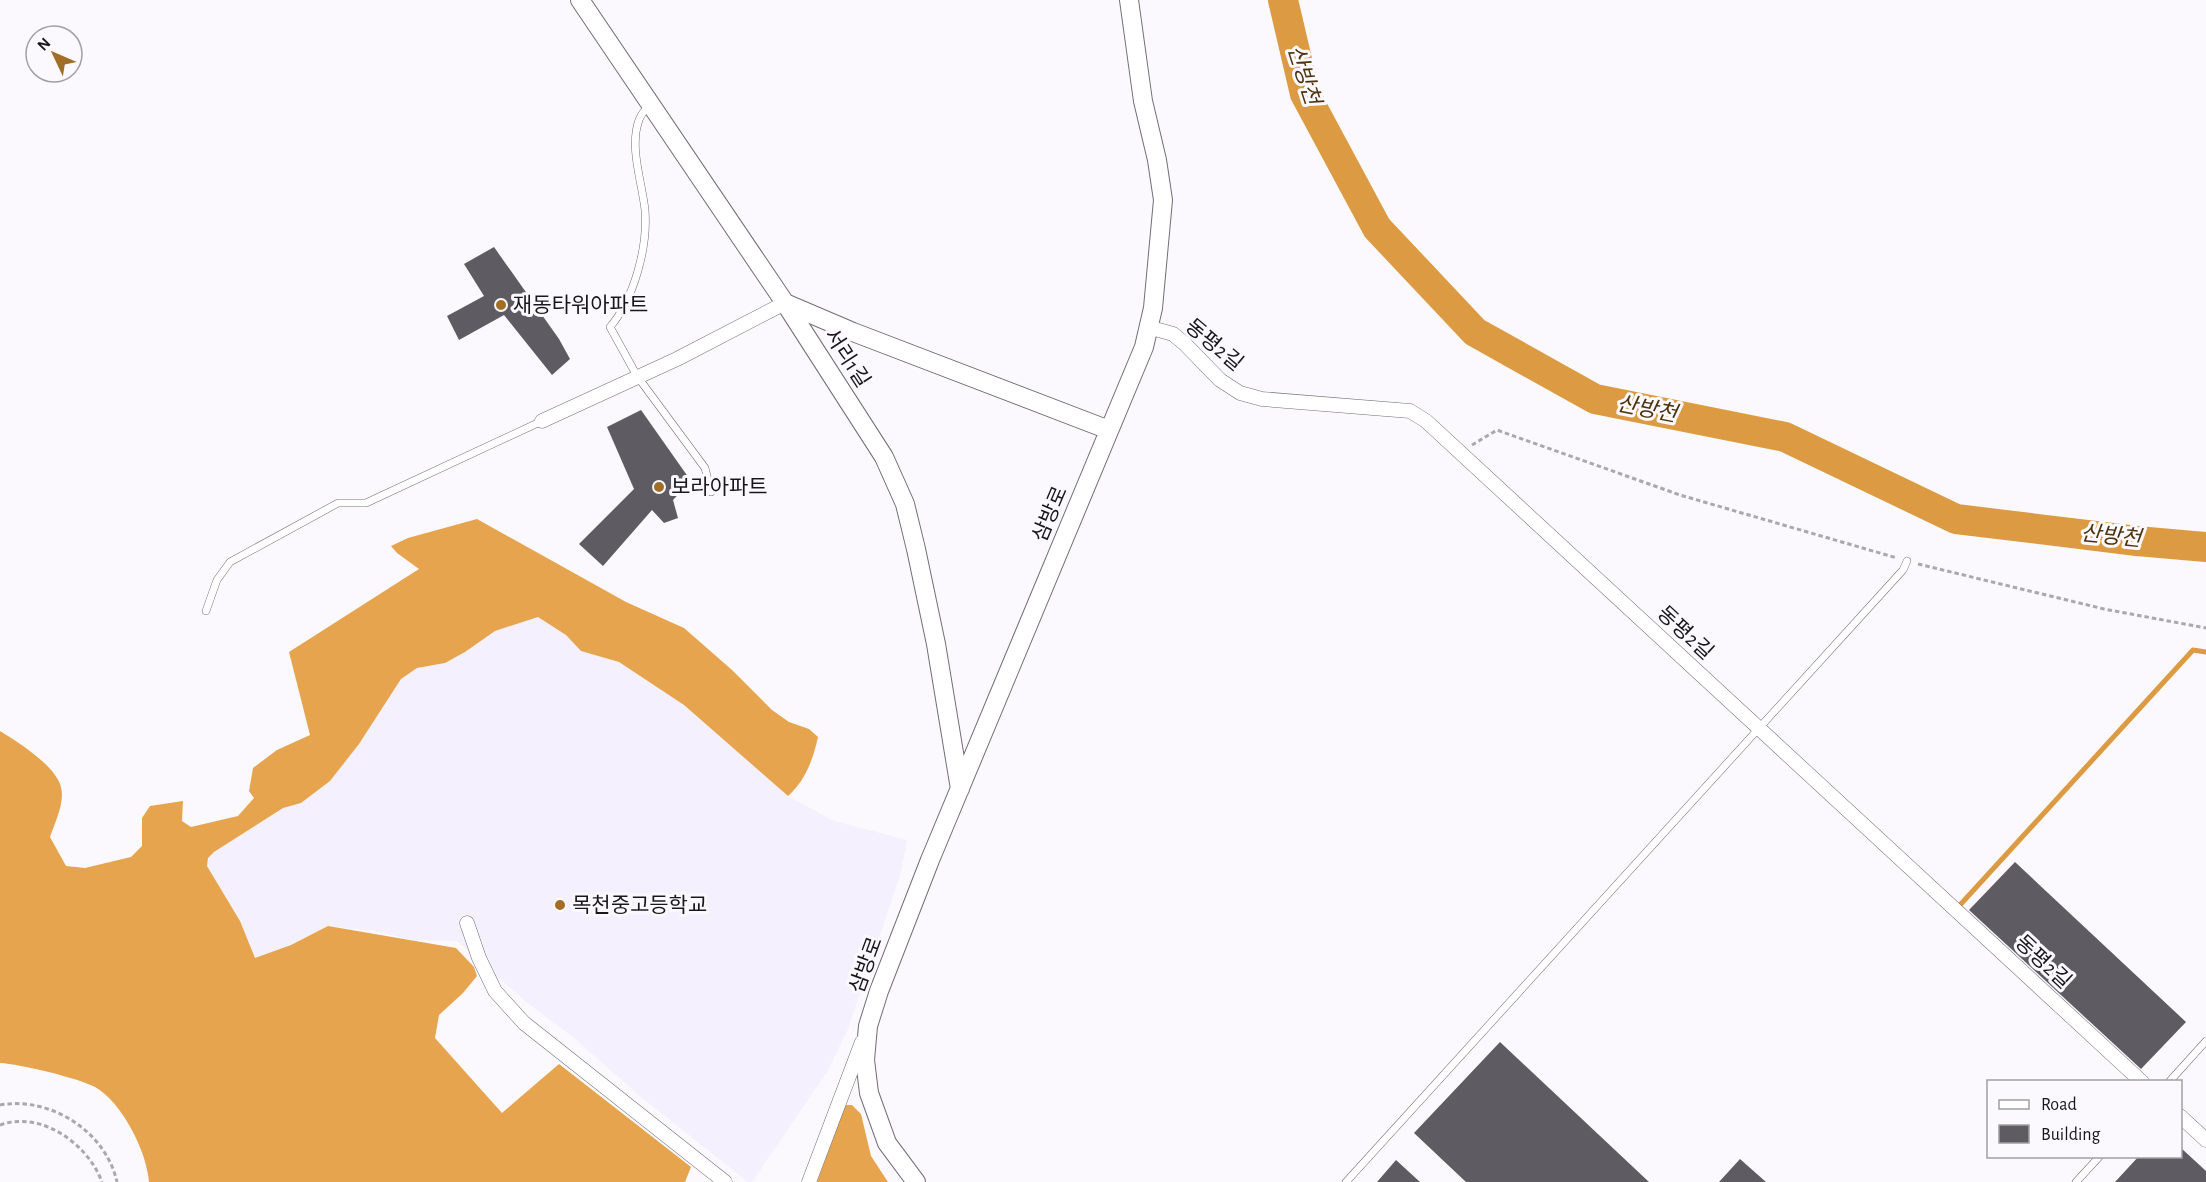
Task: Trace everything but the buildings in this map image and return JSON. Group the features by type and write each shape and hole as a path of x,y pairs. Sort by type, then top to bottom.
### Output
{"street":[{"name":"서리1길","path":"580,0 785,303 884,457 905,504 936,644 960,789"},
{"name":"삼방로","path":"809,1182 883,980 1144,347 1153,308 1163,200 1157,160 1143,101 1129,0"},
{"path":"542,421 677,359 785,303 853,332 1109,429"},
{"name":"동평2길","path":"1148,327 1173,334 1220,380 1240,393 1262,399 1410,411 1426,421 2140,1080"},
{"path":"467,923 479,958 495,990 524,1023 725,1182"},
{"name":"삼방로","path":"868,1026 866,1060 869,1093 888,1143 916,1182"},
{"path":"2182,1117 2206,1140"}],"lane":[{"path":"651,102 639,119 635,144 645,214 641,261 621,314 610,327 637,376 705,468 711,492"},
{"path":"206,610 217,580 230,562 338,503 366,503 542,421"},
{"path":"1346,1182 1903,570 1907,561"},
{"path":"2171,1080 2206,1041"},
{"path":"2076,1182 2098,1158"}],"path":[{"path":"1459,453 1497,430 1680,495 1907,561 2104,609 2206,628"},
{"path":"0,1105 10,1103 34,1105 61,1113 83,1128 101,1147 116,1175 117,1182"},
{"path":"0,1125 9,1122 30,1122 54,1129 90,1158 102,1182"}],"shaded area":[{"path":"477,519 626,602 684,628 732,670 772,710 789,722 809,729 818,737 811,762 799,784 788,796 684,705 619,662 581,651 566,635 538,617 495,631 445,663 417,668 401,679 359,744 330,781 301,803 283,808 214,852 208,858 207,866 240,921 255,958 291,945 328,926 456,948 474,967 477,976 463,993 439,1015 435,1038 502,1113 559,1064 691,1167 685,1182 149,1182 144,1157 131,1129 115,1104 105,1094 87,1083 0,1063 0,731 35,755 58,779 62,799 50,837 66,866 85,868 131,857 142,846 142,818 150,806 183,801 182,821 191,827 238,816 254,798 249,791 253,768 277,750 310,735 289,652 419,569 391,546 408,538"},
{"name":"목천중고등학교","path":"538,616 566,635 581,651 619,662 684,705 788,796 834,821 907,840 901,872 848,1029 827,1072 752,1182 748,1182 641,1097 574,1038 526,1002 457,941 414,940 374,931 328,926 291,945 255,958 240,921 207,866 208,858 214,852 283,808 301,803 330,781 359,744 401,679 417,668 445,663 495,631"},
{"path":"845,1105 852,1105 861,1114 871,1156 888,1182 817,1182"}],"waterway":[{"name":"산방천","path":"1283,0 1305,94 1377,228 1475,332 1595,399 1785,437 1956,519 2206,547"},
{"path":"1960,905 2193,650 2206,652"}],"place":[{"name":"재동타워아파트","path":"501,305"},
{"name":"보라아파트","path":"659,487"},
{"name":"목천중고등학교","path":"560,905"}]}
